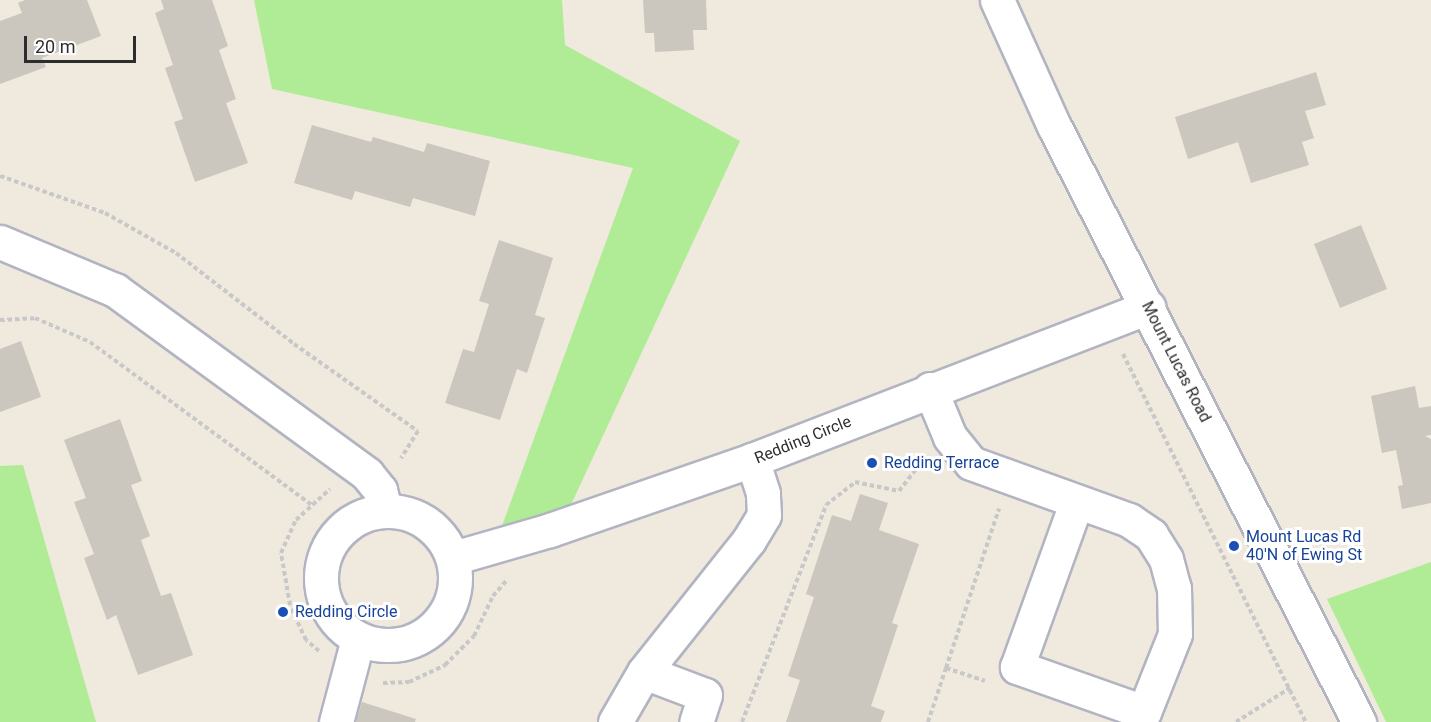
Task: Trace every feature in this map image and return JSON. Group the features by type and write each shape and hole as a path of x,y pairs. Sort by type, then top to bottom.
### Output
{"street":[{"name":"Mount Lucas Road","path":"997,0 1054,126 1359,722"},
{"path":"10,252 115,290 367,474 380,490 386,510"},
{"name":"Redding Circle","path":"453,558 550,530 752,460 930,389 1148,307"},
{"path":"930,389 950,437 971,463 1129,520 1151,535 1166,559 1174,588 1175,634 1144,712 1017,667 1076,502"},
{"path":"615,722 644,672 749,540 764,515 763,493 752,460"},
{"path":"386,510 422,519 440,534 453,558 456,584 440,621 421,636 397,645 358,639 329,611 324,599 322,563 331,541 348,523 386,510"},
{"path":"336,722 358,639"},
{"path":"644,672 705,695 696,722"}],"path":[{"path":"0,176 105,213 176,253 294,344 418,431 399,462"},
{"path":"0,320 35,318 90,342 312,505"},
{"path":"915,452 928,469"},
{"path":"742,722 826,505 855,482 899,491 921,461"},
{"path":"326,658 306,640 291,605 280,553 296,520 337,484"},
{"path":"946,668 1000,507 989,502"},
{"path":"374,684 410,682 445,665 474,636 493,596 512,576"},
{"path":"1236,722 1290,688"}],"green space":[{"path":"254,0 562,0 565,45 740,141 569,509 499,534 633,168 272,89"},
{"path":"23,465 96,722 0,722 0,466"},
{"path":"1431,562 1431,722 1386,722 1327,599"}],"building":[{"path":"25,0 87,0 101,36 42,58 46,67 0,84 0,21 22,13 18,3"},
{"path":"161,0 212,0 228,46 219,50 236,99 226,103 248,163 195,182 174,122 183,119 165,68 173,65 155,13 164,9"},
{"path":"643,0 706,0 707,30 693,30 694,50 655,52 654,33 645,33"},
{"path":"1316,72 1326,105 1305,111 1314,138 1302,142 1309,165 1251,183 1238,142 1188,159 1175,117"},
{"path":"312,125 371,142 373,137 424,152 427,143 490,161 475,216 413,198 410,207 355,191 352,200 294,183"},
{"path":"1361,225 1387,289 1340,308 1314,244"},
{"path":"499,240 553,258 535,315 545,318 527,373 517,369 500,420 445,403 463,349 474,352 489,304 479,301"},
{"path":"21,341 41,397 0,412 0,349"},
{"path":"1415,386 1419,408 1431,406 1431,435 1425,436 1431,439 1431,503 1402,509 1398,486 1403,485 1396,450 1382,453 1371,396"},
{"path":"120,419 142,481 131,485 150,536 141,540 161,596 171,593 193,655 138,675 116,615 107,620 84,558 94,554 74,502 86,498 64,440"},
{"path":"860,494 888,503 879,530 919,544 892,623 898,625 871,706 885,711 881,722 786,722 800,680 788,676 814,597 806,594 832,515 851,521"},
{"path":"362,702 416,719 415,722 356,722"}],"place":[{"name":"Redding Terrace","path":"872,463"},
{"name":"Mount Lucas Rd 40'N of Ewing St","path":"1234,546"},
{"name":"Redding Circle","path":"283,612"}]}
